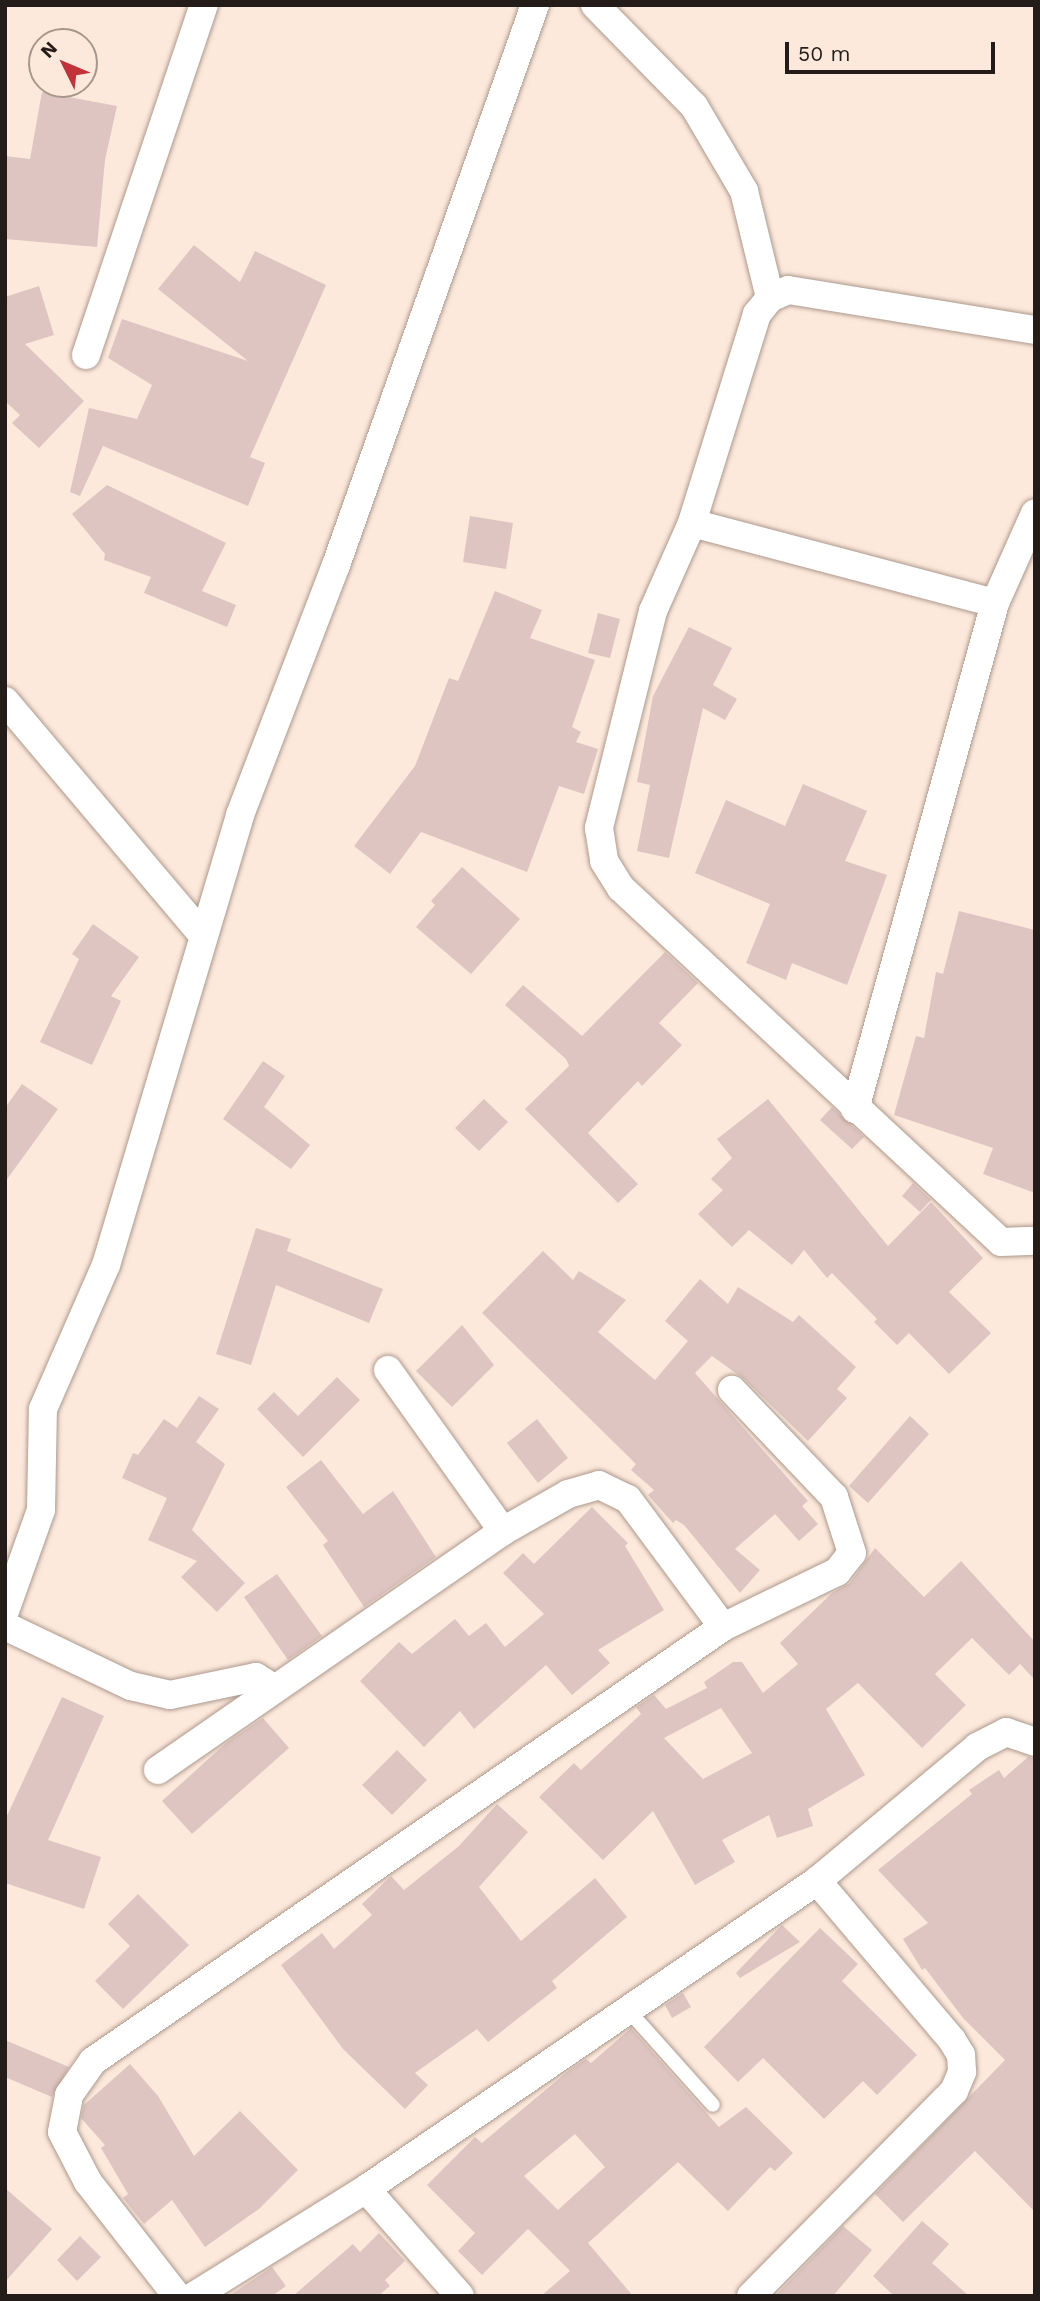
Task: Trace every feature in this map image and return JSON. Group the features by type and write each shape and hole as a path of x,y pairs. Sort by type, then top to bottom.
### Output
{"street":[{"path":"86,355 204,5"},
{"path":"5,1611 41,1510 43,1409 106,1265 240,815 331,577 535,5"},
{"path":"594,5 694,106 744,191 770,298"},
{"path":"1035,330 788,290 770,298 757,314 692,523 653,611 599,828 604,861 621,888 855,1109 1001,1242 1035,1241"},
{"path":"855,1109 995,603 1035,513"},
{"path":"692,523 995,603"},
{"path":"5,701 203,935"},
{"path":"388,1370 503,1531"},
{"path":"177,2296 88,2182 62,2132 69,2095 93,2061 723,1626 837,1572 852,1553 834,1497 732,1390"},
{"path":"158,1770 272,1687 503,1531 568,1494 598,1485 628,1499 723,1626"},
{"path":"5,1626 95,1671 170,1695 256,1677 272,1687"},
{"path":"194,2296 366,2189 817,1881 977,1747 1006,1732 1035,1742"},
{"path":"751,2296 954,2091 962,2072 961,2055 951,2040 817,1881"},
{"path":"366,2189 460,2296"}],"lane":[{"path":"628,2010 713,2105"}],"building":[{"path":"41,98 74,98 117,106 105,160 97,247 5,239 5,156 30,159"},
{"path":"194,245 240,282 255,251 326,285 250,457 265,463 248,506 103,446 80,496 70,492 89,408 137,419 152,385 108,358 122,319 248,361 158,289"},
{"path":"39,286 54,335 25,344 84,401 39,448 12,423 20,415 5,401 5,297"},
{"path":"107,485 226,543 202,591 236,605 227,627 144,593 151,577 104,560 105,554 72,514"},
{"path":"470,516 513,523 506,569 463,562"},
{"path":"495,591 542,610 530,638 595,660 572,727 581,732 576,742 598,749 584,794 559,786 527,872 421,832 390,874 354,846 415,766 449,678 458,681"},
{"path":"598,613 620,619 610,658 588,653"},
{"path":"689,627 732,648 713,685 737,699 725,720 703,708 669,858 637,851 650,785 637,782 653,696"},
{"path":"803,784 867,811 845,861 887,875 847,985 792,963 786,980 746,963 770,904 695,873 726,800 785,826"},
{"path":"462,867 520,919 471,974 416,927 435,905 431,901"},
{"path":"959,911 1035,930 1035,1193 983,1174 993,1148 894,1115 916,1036 924,1038 936,972 943,974"},
{"path":"93,924 139,957 111,996 121,1001 92,1065 40,1042 79,959 72,954"},
{"path":"665,952 698,983 659,1023 682,1045 642,1086 638,1081 588,1133 638,1184 618,1203 525,1109 569,1066 566,1059 505,1005 523,985 582,1036"},
{"path":"263,1061 285,1076 264,1107 310,1145 291,1169 223,1119"},
{"path":"22,1084 58,1109 5,1182 5,1108"},
{"path":"484,1099 508,1122 479,1151 455,1128"},
{"path":"768,1099 888,1246 931,1202 983,1258 949,1292 991,1333 949,1374 909,1333 897,1345 874,1322 877,1319 832,1273 827,1278 804,1250 792,1265 749,1230 732,1247 698,1214 723,1190 711,1179 732,1158 717,1139"},
{"path":"832,1107 864,1137 852,1149 820,1120"},
{"path":"913,1183 931,1200 920,1212 902,1196"},
{"path":"256,1228 291,1239 287,1251 383,1289 369,1323 276,1285 251,1365 216,1354"},
{"path":"543,1251 573,1280 579,1271 626,1300 598,1332 655,1380 688,1341 665,1321 700,1279 728,1304 738,1287 793,1322 799,1315 856,1367 837,1389 847,1398 808,1441 744,1379 712,1356 695,1373 808,1501 802,1506 818,1524 799,1541 775,1514 735,1549 760,1570 740,1593 684,1525 676,1520 673,1523 648,1495 654,1490 631,1470 636,1464 482,1313"},
{"path":"462,1325 494,1365 452,1407 416,1371"},
{"path":"337,1377 360,1400 303,1457 257,1409 274,1392 298,1416"},
{"path":"199,1396 219,1409 196,1442 225,1464 192,1530 245,1583 217,1612 181,1577 197,1561 148,1540 167,1498 122,1478 133,1453 138,1455 164,1419 177,1428"},
{"path":"910,1416 929,1434 868,1503 849,1486"},
{"path":"537,1419 568,1458 538,1483 507,1443"},
{"path":"321,1460 363,1514 393,1491 436,1557 364,1607 323,1545 328,1541 286,1487"},
{"path":"592,1507 628,1543 625,1546 664,1610 598,1650 610,1663 572,1695 546,1665 474,1729 460,1711 424,1747 360,1681 399,1642 412,1654 455,1619 469,1636 486,1623 505,1647 544,1614 503,1573 523,1553 534,1564"},
{"path":"875,1548 924,1597 961,1561 1035,1642 1035,1680 1020,1664 1009,1675 972,1638 935,1674 966,1705 922,1748 858,1683 826,1709 865,1775 808,1809 813,1826 777,1838 769,1815 722,1840 735,1862 695,1885 653,1811 603,1860 539,1797 574,1763 581,1770 641,1714 636,1707 654,1695 666,1709 707,1688 704,1682 733,1662 742,1662 763,1693 798,1664 780,1643 832,1593 850,1583","holes":["721,1708 752,1753 703,1779 664,1738"]},
{"path":"277,1574 322,1636 288,1660 244,1597"},
{"path":"62,1697 104,1716 48,1840 101,1857 84,1909 5,1883 5,1820"},
{"path":"263,1718 289,1748 192,1834 162,1801 226,1743"},
{"path":"397,1750 427,1780 392,1815 362,1785"},
{"path":"1028,1757 1035,1758 1035,2212 975,2151 903,2222 875,2194 1005,2060 963,2018 925,1968 922,1970 903,1939 928,1923 878,1870 972,1794 969,1790 999,1770 1004,1778"},
{"path":"497,1804 528,1832 479,1887 521,1941 595,1878 627,1917 552,1981 557,1988 488,2042 477,2029 415,2073 428,2085 405,2109 343,2049 281,1965 322,1933 334,1949 372,1915 362,1904 391,1876 404,1890 459,1846"},
{"path":"138,1894 189,1945 123,2009 95,1981 130,1946 108,1924"},
{"path":"782,1925 800,1942 740,1978 736,1973"},
{"path":"820,1928 858,1964 842,1981 917,2055 877,2095 863,2081 824,2119 763,2058 738,2082 704,2047"},
{"path":"683,1993 691,2007 672,2018 665,2005"},
{"path":"631,2028 719,2127 746,2107 793,2153 775,2171 770,2167 728,2211 678,2162 588,2243 633,2296 541,2296 570,2271 528,2229 482,2275 458,2251 475,2233 427,2185 475,2137 482,2143 567,2072 586,2059 591,2063","holes":["575,2134 605,2167 558,2210 524,2176"]},
{"path":"5,2040 69,2067 52,2097 5,2077"},
{"path":"130,2064 158,2096 194,2156 240,2111 298,2170 259,2209 205,2247 172,2200 144,2224 123,2198 128,2194 101,2148 105,2145 81,2118 84,2105"},
{"path":"5,2188 52,2229 5,2282"},
{"path":"922,2221 949,2244 932,2263 969,2296 894,2296 873,2276"},
{"path":"843,2226 872,2250 833,2296 775,2296"},
{"path":"379,2233 405,2261 385,2280 390,2286 378,2296 293,2296 353,2244 360,2252"},
{"path":"80,2236 101,2257 77,2281 57,2260"},
{"path":"272,2267 286,2286 272,2296 229,2296"}]}
